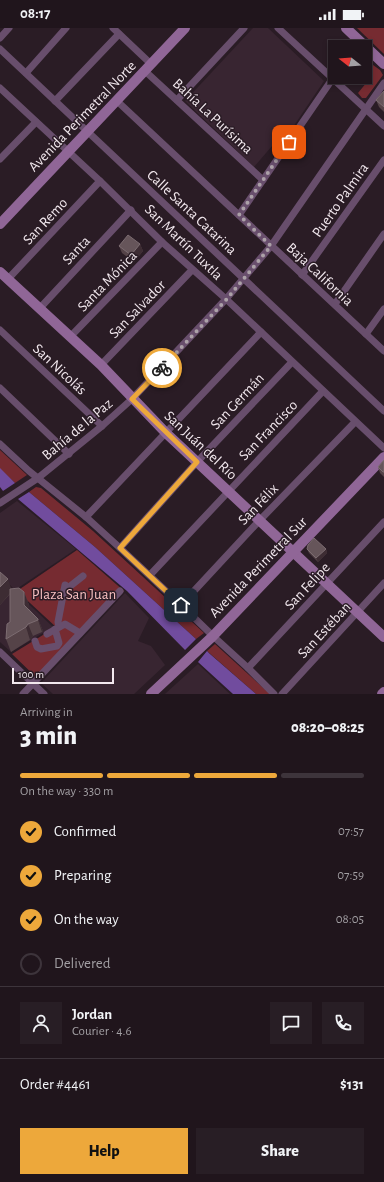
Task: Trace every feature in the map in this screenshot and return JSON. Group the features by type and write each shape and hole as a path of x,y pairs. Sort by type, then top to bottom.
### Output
{"street":[{"path":"0,38 9,28"},
{"path":"26,73 66,28"},
{"name":"Bahía La Purísima","path":"113,28 177,100 263,180"},
{"path":"177,100 244,28"},
{"path":"278,28 328,73"},
{"path":"346,28 384,64"},
{"name":"Avenida Perimetral Norte","path":"0,224 117,101 181,30"},
{"path":"55,101 119,34"},
{"name":"Calle Santa Catarina","path":"0,49 384,411"},
{"name":"Bahía de la Paz","path":"0,502 38,478 102,426 132,399 226,300 271,246 384,83"},
{"path":"239,215 329,84"},
{"path":"339,84 384,126"},
{"name":"San Martín Tuxtla","path":"1,92 100,180 162,242 384,448"},
{"name":"Baja California","path":"117,101 384,351"},
{"path":"0,159 36,122"},
{"name":"Puerto Palmira","path":"302,275 333,234 384,160"},
{"name":"San Remo","path":"8,280 100,180"},
{"name":"Santa","path":"40,308 131,210"},
{"path":"335,304 384,234"},
{"name":"Santa Mónica","path":"70,337 162,242"},
{"name":"San Salvador","path":"101,366 192,270"},
{"name":"San Juán del Río","path":"0,272 101,366 166,433 384,636"},
{"path":"366,334 384,309"},
{"name":"San Nicolás","path":"0,330 102,426"},
{"path":"86,517 260,332"},
{"name":"San Germán","path":"120,548 197,462 292,362"},
{"path":"0,388 69,454"},
{"name":"San Francisco","path":"150,575 323,391"},
{"name":"San Félix","path":"181,605 259,521 355,422"},
{"path":"0,444 29,471 86,517 150,575 274,694"},
{"name":"Avenida Perimetral Sur","path":"151,694 213,636 384,457"},
{"name":"San Felipe","path":"248,668 384,522"},
{"path":"35,641 41,649 57,646 59,643 57,628 65,588 83,576"},
{"name":"San Estéban","path":"282,694 384,583"},
{"path":"23,694 120,591"},
{"path":"47,634 65,624 80,633"},
{"path":"1,654 44,694"}],"shaded area":[{"path":"253,28 268,28 324,81 291,130 284,132 254,167 185,101"},
{"path":"0,468 15,483 3,491 0,487"},
{"path":"29,492 95,547 196,639 185,650 127,591 18,499"},
{"path":"17,501 76,549 15,590 0,575 0,513"},
{"path":"0,577 53,627 11,652 0,642"},
{"path":"125,593 149,618 138,641 151,646 165,665 134,694 53,694 41,683"},
{"path":"207,651 256,694 233,694 198,662"},
{"path":"198,664 230,694 165,694"}],"green space":[{"path":"357,28 384,28 384,54 372,42 372,40 369,40"},
{"path":"373,65 380,70 383,75 366,98 362,98 358,93 365,84 372,84"},
{"path":"0,450 27,475 15,483 0,469"},
{"path":"36,487 41,488 93,531 204,633 196,639 95,547 29,492"},
{"name":"Plaza San Juan","path":"77,550 124,591 39,680 12,654 56,627 17,591"},
{"path":"215,644 270,694 256,694 207,651"}],"building":[{"path":"384,91 384,107 376,100"},
{"path":"128,235 140,244 131,255 119,246"},
{"path":"384,460 384,472 383,472 378,467"},
{"path":"314,538 326,549 316,558 307,549 308,545"},
{"path":"0,572 8,579 0,587"},
{"path":"19,588 24,592 24,605 38,620 28,624 26,627 6,639 7,624 10,622 10,589"}],"way so far":[{"path":"162,368 226,300 271,246 239,215 289,142"}],"route":[{"path":"162,368 132,399 197,462 120,548 181,605"}]}
